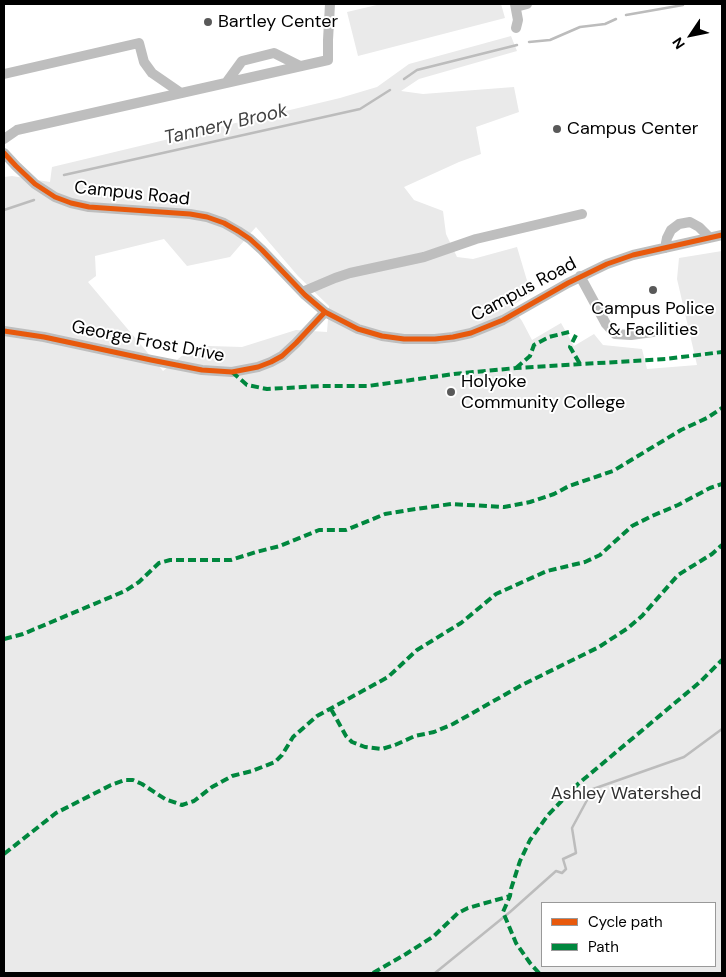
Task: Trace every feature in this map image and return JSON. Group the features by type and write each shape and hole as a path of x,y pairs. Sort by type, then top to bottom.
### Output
{"street":[{"path":"4,139 17,130 328,60 330,4"},
{"path":"516,28 518,20 515,5 527,4"},
{"path":"4,74 138,43 144,62 152,73 181,93"},
{"path":"226,83 242,61 274,53 300,66"},
{"name":"Campus Road","path":"4,153 36,184 55,197 71,203 89,207 190,214 224,223 238,231 262,250 314,304 325,312 358,329 382,336 415,340 444,338 471,333 504,320 580,276 607,264 633,255 722,235"},
{"path":"302,292 334,278 424,257 476,239 582,214"},
{"path":"665,248 671,230 679,224 690,222 699,227 710,238"},
{"path":"580,276 606,324 615,334 631,335 660,331"},
{"name":"George Frost Drive","path":"4,331 44,337 202,370 232,372 258,367 282,356 325,312"}],"green space":[{"path":"381,4 501,4 505,18 358,56 347,12"},
{"name":"Ashley Watershed","path":"511,36 517,51 419,79 401,91 423,94 514,87 519,112 476,127 481,154 404,187 414,200 443,211 446,234 457,257 473,259 517,247 531,294 511,306 532,340 561,323 574,346 594,334 603,345 642,349 647,369 697,365 677,279 679,258 722,251 722,973 4,973 4,177 12,176 50,182 52,167 340,98 377,87 409,64","holes":["256,227 298,276 329,306 327,332 296,330 242,347 209,346 183,355 163,371 88,282 96,276 95,256 164,239 187,266 230,257"]}],"waterway":[{"name":"Tannery Brook","path":"626,15 683,5"},
{"name":"Tannery Brook","path":"529,42 550,40 580,27 605,24 616,19"},
{"name":"Tannery Brook","path":"404,79 417,70 517,45"},
{"name":"Tannery Brook","path":"64,175 360,109 390,90"},
{"name":"Tannery Brook","path":"4,210 34,200"},
{"path":"435,973 510,912 556,871 562,873 566,869 563,859 576,853 572,828 593,789 684,757 722,729"}],"marked path":[{"path":"516,368 530,356 534,345 549,337 569,332"},
{"path":"576,335 570,347 580,364"},
{"path":"232,372 247,385 267,389 368,386 454,374 516,368 666,359 722,352"},
{"path":"4,639 23,634 125,591 139,582 159,563 170,560 231,560 280,546 319,530 346,530 385,514 409,510 451,504 504,507 530,502 613,471 722,408"},
{"path":"4,854 56,813 111,785 125,780 133,780 165,799 182,805 194,801 212,787 232,776 275,762 282,755 293,737 317,716 388,677 417,650 461,623 496,594 547,571 585,562 600,555 632,526 722,484"},
{"path":"331,709 346,736 352,742 365,747 382,749 415,736 434,732 453,724 522,685 599,647 628,628 642,616 678,575 712,554 722,545"},
{"path":"539,973 516,943 503,912 510,896 520,861 530,840 548,815 578,784 700,682 722,660"},
{"path":"373,973 434,936 458,913 468,908 510,896"}],"cycle path":[{"path":"4,153 35,184 55,197 71,203 89,207 190,214 224,223 250,239 305,295 325,312 358,329 382,336 404,339 435,339 471,333 503,320 568,283 607,264 633,255 722,235"},
{"path":"4,331 44,337 202,370 232,372 258,367 282,356 325,312"}],"place":[{"name":"Bartley Center","path":"208,22"},
{"name":"Campus Center","path":"557,129"},
{"name":"Campus Police & Facilities","path":"653,290"},
{"name":"Holyoke Community College","path":"451,392"}]}
